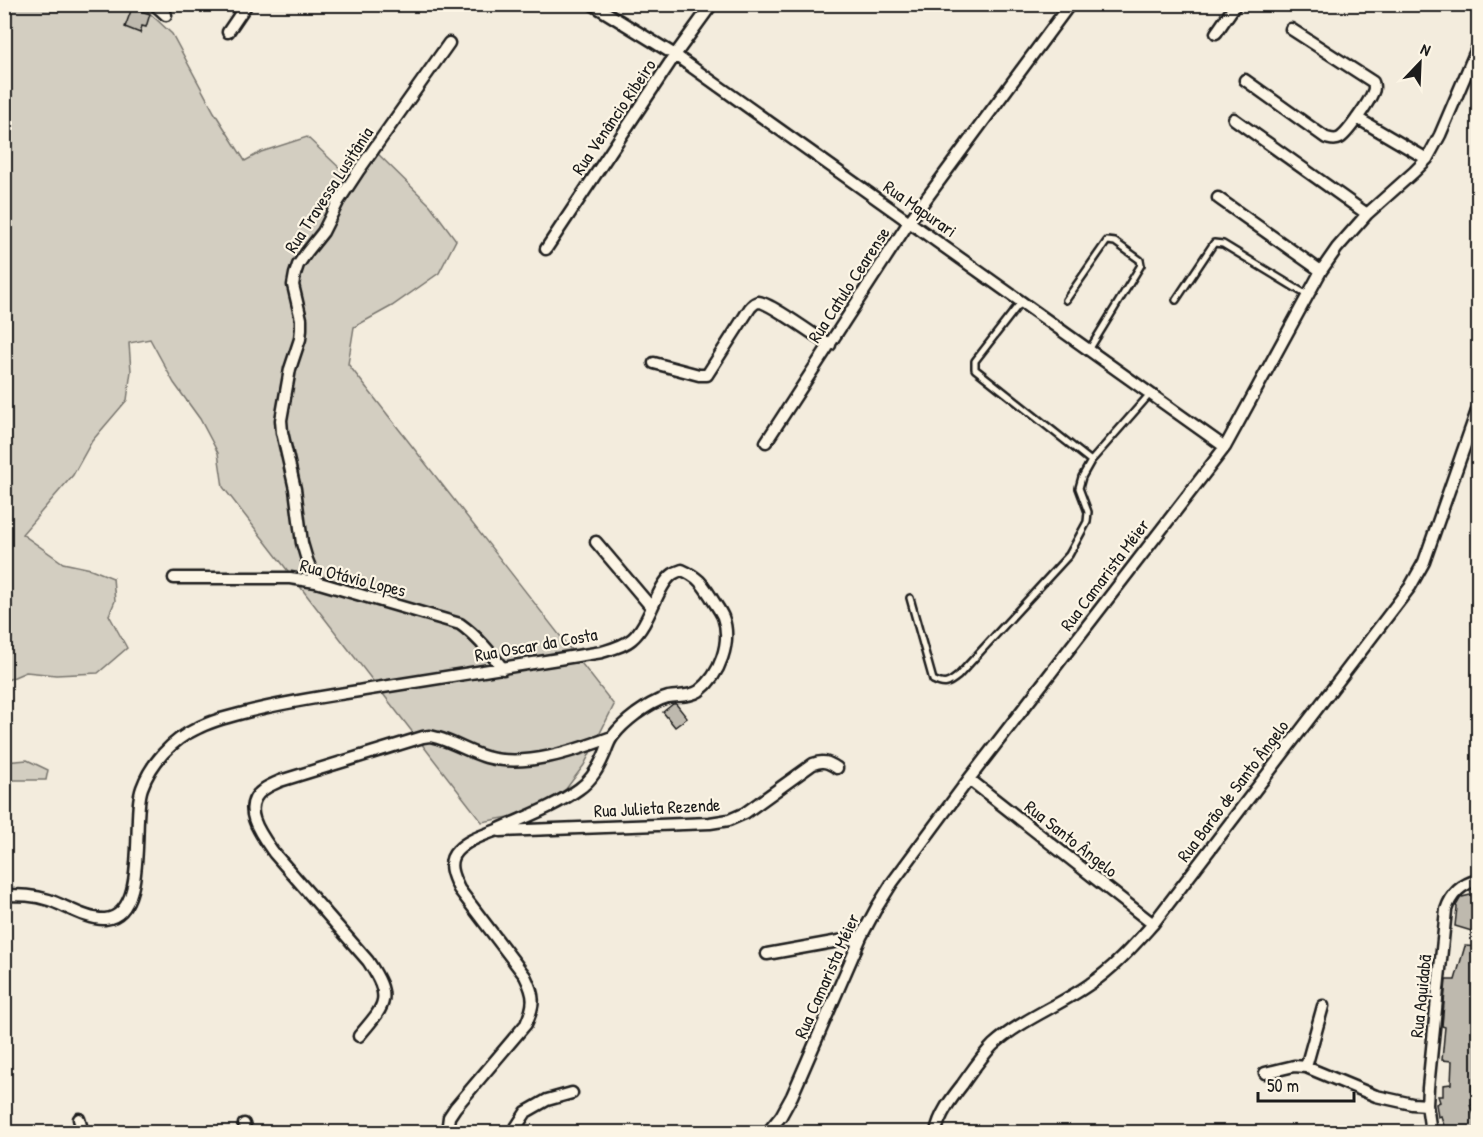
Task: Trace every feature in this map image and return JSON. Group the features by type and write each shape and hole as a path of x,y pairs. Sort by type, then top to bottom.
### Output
{"street":[{"path":"154,4 166,15"},
{"path":"228,32 247,4"},
{"name":"Rua Mapurari","path":"592,4 675,55 1225,447"},
{"name":"Rua Venâncio Ribeiro","path":"546,249 675,55 712,4"},
{"name":"Rua Catulo Cearense","path":"766,442 909,222 1070,4"},
{"path":"1216,33 1236,4"},
{"path":"1245,80 1326,138 1333,140 1344,135 1373,91 1373,82 1291,29"},
{"name":"Rua Travessa Lusitânia","path":"316,582 302,543 295,489 281,420 290,369 301,329 293,285 295,274 298,265 323,232 338,202 359,170 449,43"},
{"name":"Rua Camarista Méier","path":"768,1132 781,1116 792,1095 861,937 892,883 969,779 1225,447 1307,295 1337,248 1367,213 1426,159 1440,135 1479,46"},
{"path":"1357,118 1426,159"},
{"path":"1234,119 1367,213"},
{"path":"1218,198 1321,271"},
{"path":"654,363 707,375 750,308 759,302 771,306 830,345"},
{"name":"Rua Barão de Santo Ângelo","path":"936,1132 942,1115 957,1091 994,1045 1020,1025 1107,972 1153,924 1410,587 1424,562 1479,408"},
{"path":"596,542 652,608"},
{"name":"Rua Oscar da Costa","path":"4,894 26,895 49,900 93,917 105,919 116,916 125,907 134,887 138,806 141,790 155,762 171,746 194,729 215,720 273,704 602,652 632,639 642,627 672,574 682,570 694,575 704,586 723,617 726,634 723,656 717,669 701,690 690,695 668,697 657,701 634,716 612,737 596,772 582,787 567,798 471,841 455,852 450,867 459,889 525,976 533,1001 526,1024 454,1108 449,1118 447,1132"},
{"name":"Rua Otávio Lopes","path":"174,578 291,578 316,582 460,624 476,637 503,669"},
{"path":"359,1036 376,1016 383,1002 384,989 368,962 262,837 251,809 255,798 262,790 280,781 423,737 438,738 488,758 508,760 557,756 612,737"},
{"name":"Rua Julieta Rezende","path":"494,831 710,823 729,820 745,813 813,765 822,761 837,768"},
{"name":"Rua Santo Ângelo","path":"969,779 1153,924"},
{"name":"Rua Aquidabã","path":"1431,1132 1427,1105 1446,910 1453,894 1471,882 1479,880"},
{"path":"766,954 861,937"},
{"path":"1306,1067 1323,1006"},
{"path":"1265,1073 1294,1066 1306,1067 1376,1096 1427,1105"},
{"path":"513,1132 526,1113 547,1100 573,1093"},
{"path":"79,1119 83,1132"}],"lane":[{"path":"1066,300 1107,241 1115,242 1140,260 1141,265 1089,350"},
{"path":"1176,300 1214,243 1223,244 1307,295"},
{"path":"1023,303 1017,307 975,361 975,369 1091,461"},
{"path":"910,598 933,680 940,684 949,683 958,676 1068,555 1088,522 1088,512 1079,488 1082,477 1091,461 1150,393"}],"shaded area":[{"path":"5,5 141,5 172,34 214,112 245,161 261,152 307,137 347,175 372,148 430,205 456,240 439,273 392,306 354,327 348,364 614,705 584,765 566,789 530,813 482,822 223,487 218,453 200,419 174,383 150,339 129,343 131,371 127,400 92,441 73,475 22,534 63,563 91,569 113,578 115,601 109,615 127,648 98,673 56,675 26,672 5,681"},
{"path":"27,760 48,770 46,780 12,780 5,784 5,762"}],"building":[{"path":"132,8 150,14 146,27 142,26 140,33 125,27"},
{"path":"676,704 687,718 675,727 663,712"},
{"path":"1479,893 1479,914 1475,932 1455,926 1456,906 1460,899"},
{"path":"1465,946 1479,947 1479,1085 1472,1085 1472,1105 1470,1105 1479,1126 1479,1132 1446,1132 1441,1116 1438,1117 1436,1104 1440,1102 1438,1096 1443,1096 1443,1085 1451,1084 1452,1061 1442,1060 1446,980 1455,980"}]}
